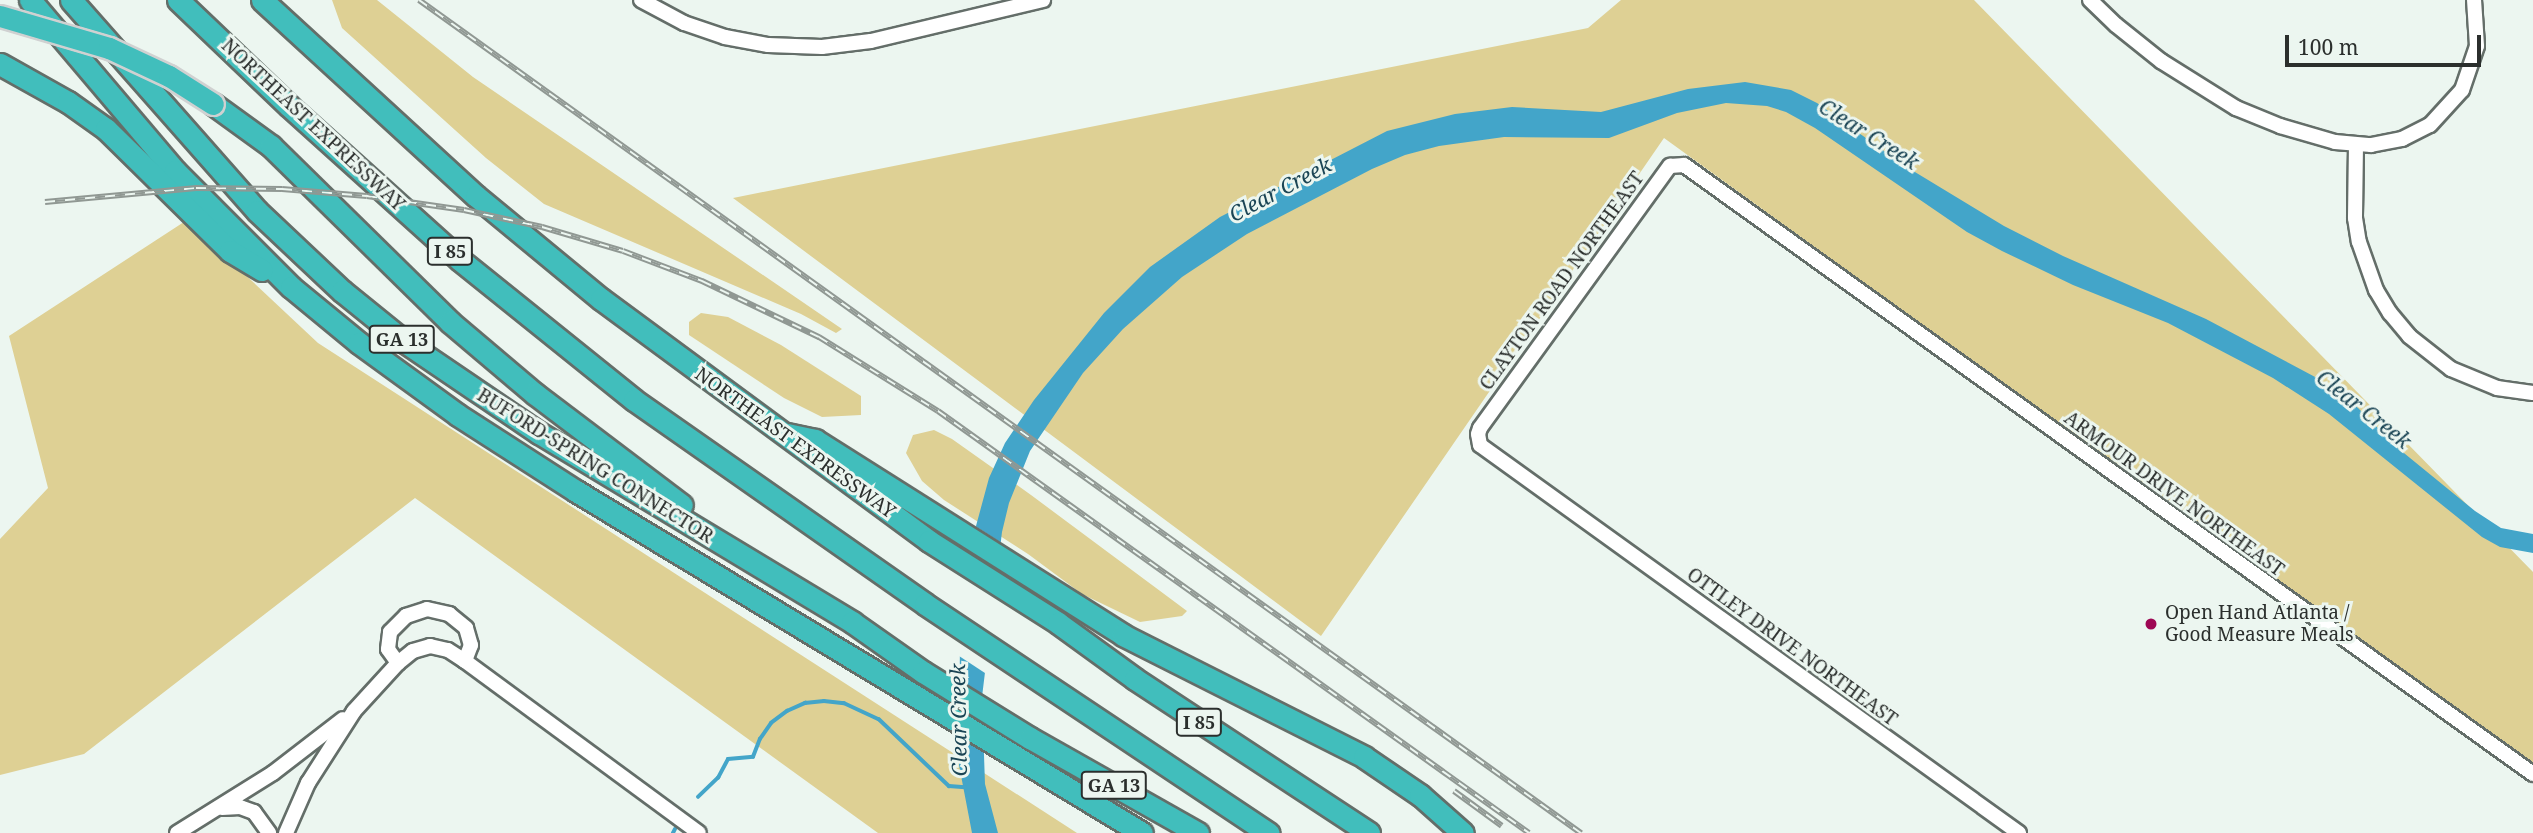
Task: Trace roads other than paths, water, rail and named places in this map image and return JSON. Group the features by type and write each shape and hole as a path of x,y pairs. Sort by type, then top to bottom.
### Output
{"highway":[{"name":"BUFORD-SPRING CONNECTOR","path":"30,0 175,171 291,287 359,343 457,415 576,491 1142,833"},
{"name":"BUFORD-SPRING CONNECTOR","path":"71,0 257,211 354,301 450,374 539,433 852,622 923,672 1030,738 1198,833"},
{"name":"NORTHEAST EXPRESSWAY","path":"178,0 289,106 460,260 634,400 925,604 1054,687 1111,729 1269,833"},
{"name":"NORTHEAST EXPRESSWAY","path":"262,0 487,204 601,299 929,541 1058,623 1135,679 1368,833"},
{"path":"0,16 108,48 169,76 213,104 271,146 450,322 536,394 623,463 803,593"},
{"path":"0,64 68,102 106,129 230,250 291,287"},
{"path":"782,433 816,440 1059,596 1180,666 1364,757 1420,795 1463,833"}],"street":[{"path":"641,0 684,23 725,37 795,47 871,41 1043,0"},
{"path":"2090,0 2161,61 2236,108 2280,125 2356,145 2387,143 2416,133 2453,103 2474,61 2478,30 2474,0"},
{"path":"2356,145 2356,218 2359,242 2376,290 2390,313 2409,336 2451,369 2497,388 2533,393"},
{"name":"CLAYTON ROAD NORTHEAST","path":"1544,491 1484,449 1478,434 1665,170 1675,164 1684,165 1793,244"},
{"name":"ARMOUR DRIVE NORTHEAST","path":"1793,244 2533,774"},
{"name":"OTTLEY DRIVE NORTHEAST","path":"1544,491 2019,833"},
{"path":"398,663 388,649 390,632 406,616 427,609 449,614 466,628 471,645 465,661"},
{"path":"177,833 274,773 354,711 398,663 413,651 430,646 448,650 465,661 699,833"},
{"path":"286,833 308,783 354,711"},
{"path":"221,808 240,807 254,812 269,833"}],"water":[{"name":"Clear Creek","path":"1745,82 1791,90 1817,103 1905,166 2004,226 2063,256 2206,319 2317,378 2355,405 2399,449 2475,511 2501,528 2533,534 2533,553 2500,547 2482,537 2329,414 2273,378 2168,323 2073,285 1967,232 1815,128 1786,112 1767,106 1726,103 1677,113 1609,138 1504,137 1439,146 1405,155 1372,169 1247,234 1182,277 1123,329 1083,373 1030,451 1009,503 1002,532 982,697 985,784 998,833 972,833 959,765 960,636 976,526 989,478 1005,443 1034,400 1104,313 1150,267 1220,217 1387,131 1455,114 1512,107 1601,112 1688,89"}],"waterway":[{"name":"Clear Creek","path":"698,797 718,778 728,759 753,757 760,739 771,723 787,711 805,703 824,701 844,703 879,719 949,786 965,787"},
{"path":"673,833 675,829"}],"railway":[{"path":"419,0 1581,833"},
{"path":"45,202 196,188 282,189 367,196 464,210 542,227 623,251 702,281 819,337 938,411 1529,833"},
{"path":"1454,791 1502,826"}],"place":[{"name":"Open Hand Atlanta / Good Measure Meals","path":"2151,624"}]}
